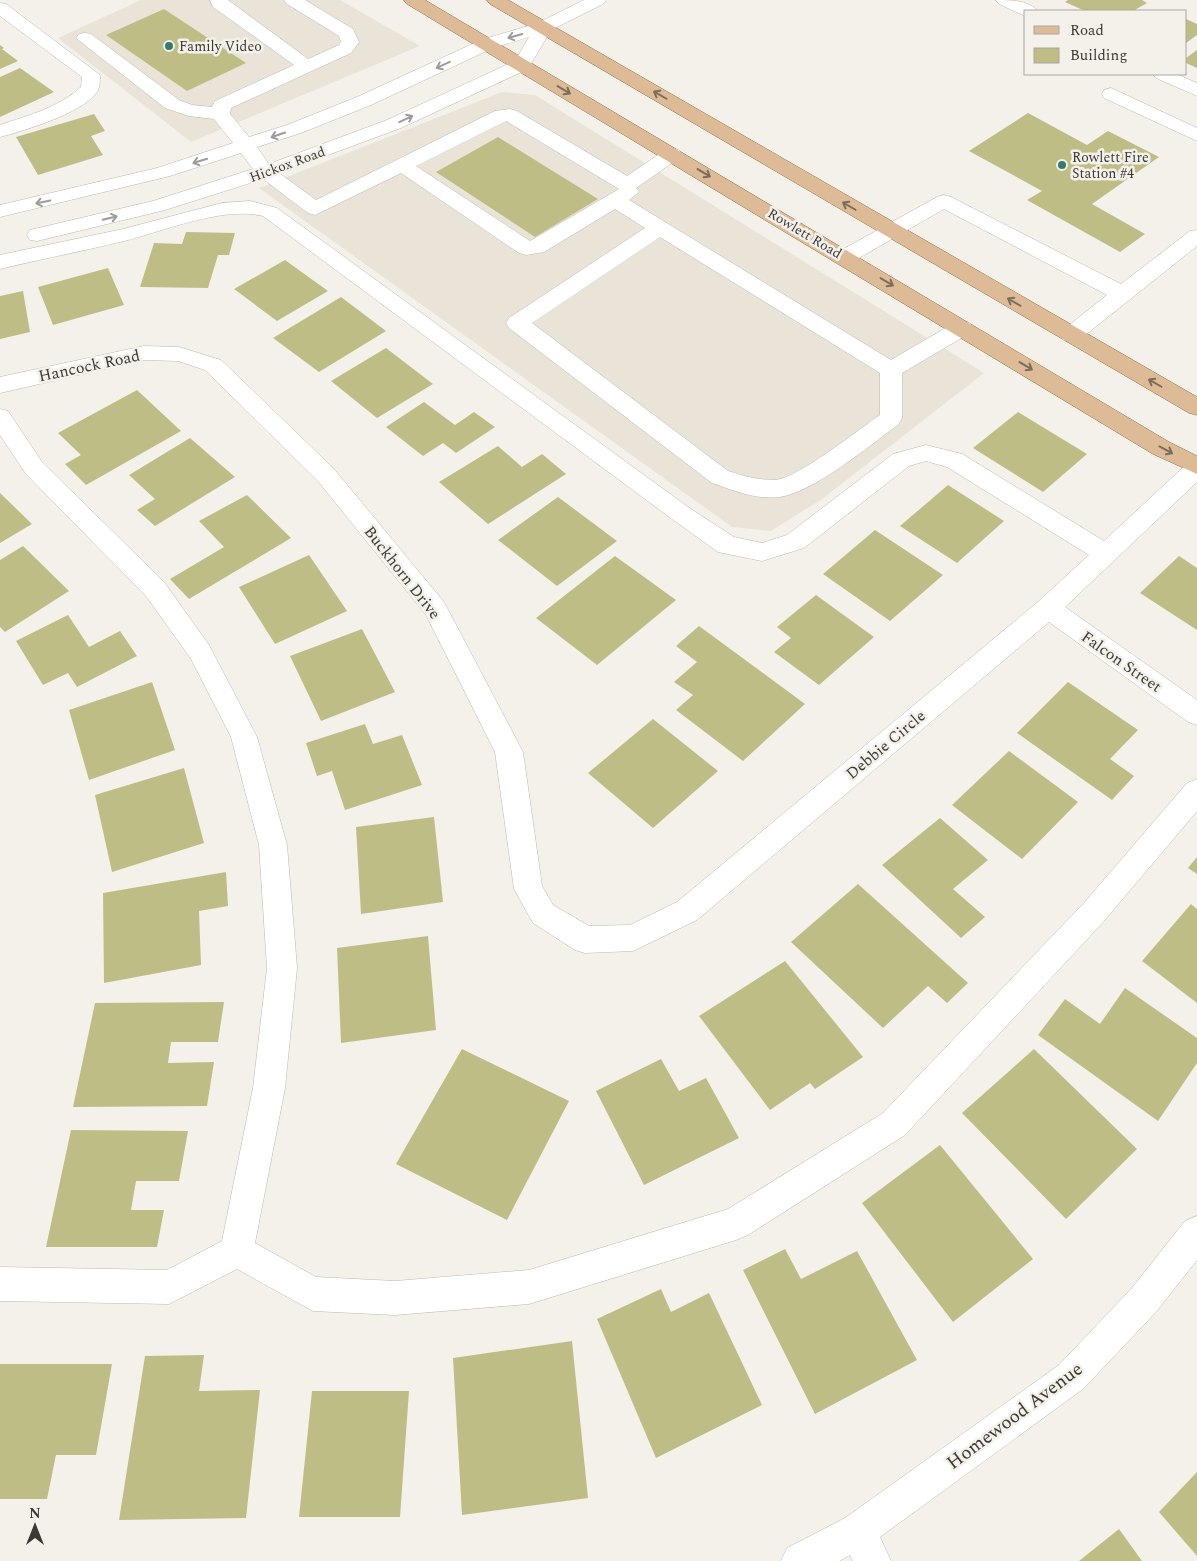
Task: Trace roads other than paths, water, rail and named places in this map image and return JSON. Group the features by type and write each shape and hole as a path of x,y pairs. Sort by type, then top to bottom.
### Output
{"main road":[{"name":"Rowlett Road","path":"413,0 1162,448 1197,467"},
{"path":"496,0 1197,407"}],"street":[{"path":"220,0 219,3 307,66"},
{"path":"220,114 222,105 345,49 350,42 348,34 293,0"},
{"name":"Hickox Road","path":"0,210 163,172 246,146 364,102 487,44 544,27 597,0"},
{"path":"1006,0 1027,10"},
{"path":"0,8 91,76 90,89 79,100 59,111 0,131"},
{"path":"522,65 544,27"},
{"path":"85,38 172,104 189,110 220,114 265,172 315,209 502,115 510,115 621,192 660,227 891,370"},
{"name":"Hickox Road","path":"0,243 158,206 265,172 394,124 522,65"},
{"path":"1164,75 1197,90"},
{"path":"1111,94 1197,135"},
{"path":"402,165 526,248 536,247 621,192 672,154"},
{"path":"845,257 944,201 1122,294"},
{"path":"0,262 124,236 222,209 250,207 270,212 680,513 727,545 762,552 795,542 901,460 926,453 954,460 1105,554"},
{"path":"660,227 517,322 720,478 748,486 778,489 811,475 891,418 891,370"},
{"path":"1071,335 1197,236"},
{"path":"891,370 962,328"},
{"name":"Hancock Road","path":"0,385 144,353 180,354"},
{"name":"Buckhorn Drive","path":"180,354 213,366 326,475 435,609 509,752 528,889 543,914"},
{"path":"0,417 34,468 155,589 200,652 244,737 273,845 282,968 269,1088 237,1251"},
{"name":"Debbie Circle","path":"543,914 585,940 633,938 687,911 1048,608 1197,467"},
{"name":"Falcon Street","path":"1048,608 1197,714"},
{"path":"237,1251 313,1294 395,1298 529,1287 736,1223 894,1124 1094,912 1197,791"},
{"name":"Homewood Avenue","path":"800,1561 865,1546 1070,1377 1144,1300 1197,1232"},
{"path":"0,1284 169,1287 237,1251"}],"place":[{"name":"Family Video","path":"169,46"},
{"name":"Rowlett Fire Station #4","path":"1062,165"}]}
